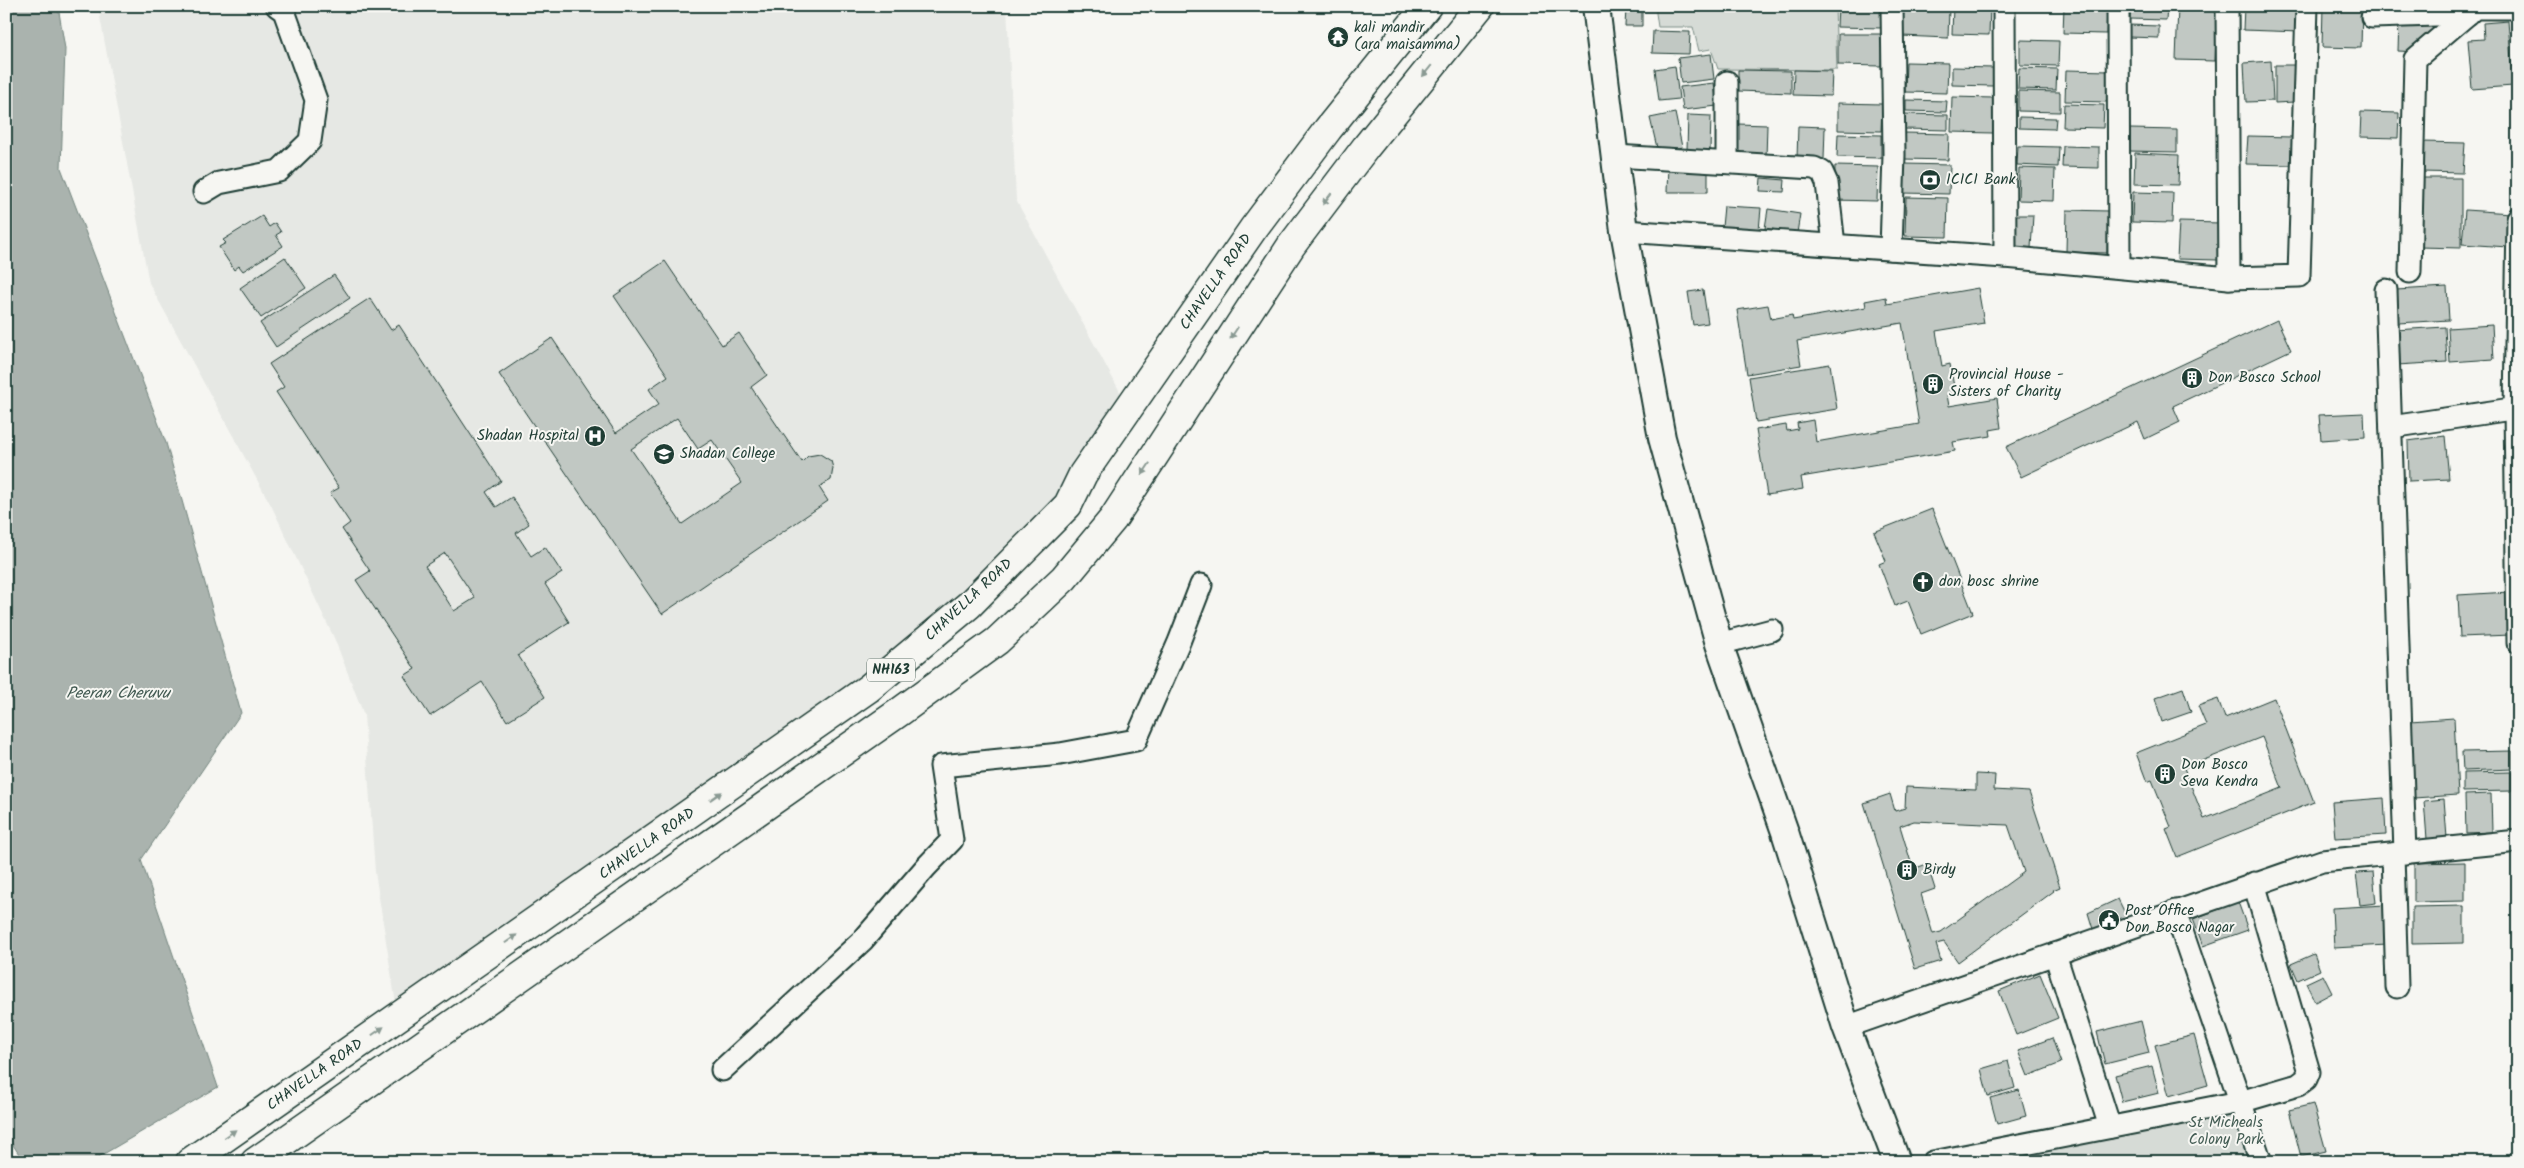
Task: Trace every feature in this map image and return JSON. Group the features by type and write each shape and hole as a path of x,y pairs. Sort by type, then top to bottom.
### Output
{"highway":[{"name":"CHAVELLA ROAD","path":"190,1162 869,688 969,604 1068,505 1083,474 1253,230 1328,130 1427,6"},
{"name":"NH163","path":"255,1162 901,711 997,641 1064,578 1113,519 1291,246 1366,147 1480,6"}],"main road":[{"path":"1596,8 1624,231 1662,438 1719,644 1785,832 1846,1027 1897,1162"}],"street":[{"path":"204,192 219,183 279,171 310,141 316,100 284,11 277,6"},
{"path":"1891,249 1894,155 1892,6"},
{"path":"2004,6 2005,257"},
{"path":"2118,6 2119,267"},
{"path":"2227,6 2229,278"},
{"path":"1624,231 2005,257 2229,278 2299,276 2307,6"},
{"path":"2372,17 2518,8"},
{"path":"2410,272 2415,59 2473,10"},
{"path":"1727,82 1728,162"},
{"path":"1615,156 1806,166 1822,172 1827,182 1834,245"},
{"path":"2518,218 2516,408 2518,642"},
{"path":"2386,290 2391,427 2399,854 2397,987"},
{"path":"2391,427 2516,408"},
{"path":"722,1070 863,940 952,840 941,766 1060,754 1136,740 1202,585"},
{"path":"1719,644 1772,630"},
{"path":"1846,1027 2254,883 2322,861 2518,841"},
{"path":"1932,1162 2240,1102 2298,1085 2306,1079 2309,1072 2254,883"},
{"path":"2176,911 2260,1162"},
{"path":"2055,954 2110,1127"}],"shaded area":[{"name":"Shadan College","path":"98,6 1007,6 1016,200 1125,401 1044,511 991,570 846,689 396,1004 375,872 364,715 335,640 272,507 149,283"}],"green space":[{"path":"1655,6 1835,6 1837,70 1718,69 1711,49 1699,51 1693,27 1658,27"},
{"name":"St Micheals Colony Park","path":"2246,1097 2268,1162 1913,1162 1957,1153"}],"water":[{"name":"Peeran Cheruvu","path":"6,6 58,6 65,49 61,168 166,443 241,713 141,860 218,1087 90,1162 24,1162 6,1134"}],"building":[{"path":"1838,6 1883,6 1882,28 1837,27"},
{"path":"1953,6 1990,6 1989,35 1952,34"},
{"path":"2064,6 2107,6 2106,34 2063,33"},
{"path":"2131,6 2167,6 2166,20 2130,19"},
{"path":"2178,6 2217,6 2215,61 2176,60"},
{"path":"2244,6 2300,6 2300,32 2243,30"},
{"path":"2323,6 2362,6 2361,48 2322,47"},
{"path":"1903,7 1949,9 1948,38 1902,36"},
{"path":"1626,9 1642,9 1642,26 1625,26"},
{"path":"2399,20 2446,21 2418,52 2398,51"},
{"path":"2508,21 2513,86 2472,89 2468,40 2484,39 2483,23"},
{"path":"2129,25 2159,26 2159,38 2129,37"},
{"path":"1653,31 1690,32 1689,54 1652,53"},
{"path":"1838,34 1882,34 1881,66 1838,65"},
{"path":"2020,40 2059,41 2058,66 2020,65"},
{"path":"1711,54 1714,79 1681,83 1678,58"},
{"path":"2271,61 2273,101 2246,102 2244,63"},
{"path":"1906,62 1948,63 1947,93 1905,92"},
{"path":"2275,65 2294,65 2294,102 2275,103"},
{"path":"1675,66 1679,99 1659,101 1655,69"},
{"path":"1952,67 1993,68 1993,86 1952,85"},
{"path":"2019,68 2057,69 2056,90 2018,89"},
{"path":"1738,70 1791,71 1791,93 1738,91"},
{"path":"1794,70 1832,71 1831,96 1793,95"},
{"path":"2066,70 2109,71 2108,102 2065,101"},
{"path":"1714,83 1717,106 1683,110 1680,87"},
{"path":"2018,91 2060,92 2060,112 2018,111"},
{"path":"1952,97 1994,98 1993,133 1951,132"},
{"path":"1906,100 1947,101 1946,112 1906,111"},
{"path":"1838,103 1882,104 1881,131 1838,130"},
{"path":"2064,104 2104,105 2103,128 2063,127"},
{"path":"2361,112 2399,113 2398,138 2360,137"},
{"path":"1675,113 1682,147 1658,152 1650,118"},
{"path":"1905,114 1948,115 1948,130 1904,129"},
{"path":"1688,115 1711,116 1710,150 1687,150"},
{"path":"2019,117 2056,118 2055,129 2019,128"},
{"path":"1738,124 1767,125 1766,158 1737,157"},
{"path":"1798,126 1825,127 1824,159 1797,159"},
{"path":"2130,129 2177,130 2177,152 2129,151"},
{"path":"1904,133 1949,134 1948,160 1904,159"},
{"path":"1838,134 1881,135 1881,158 1837,157"},
{"path":"2248,136 2292,137 2291,165 2246,164"},
{"path":"2422,142 2465,143 2463,173 2421,172"},
{"path":"2018,146 2059,147 2058,167 2017,165"},
{"path":"2063,146 2099,147 2099,168 2062,167"},
{"path":"2135,153 2179,155 2178,185 2134,184"},
{"path":"1904,164 1950,165 1949,194 1903,193"},
{"path":"1668,165 1708,165 1708,192 1667,192"},
{"path":"1835,166 1878,167 1877,201 1834,200"},
{"path":"2019,168 2055,169 2054,201 2018,200"},
{"path":"1761,178 1785,180 1784,192 1760,191"},
{"path":"2419,178 2461,178 2461,248 2419,247"},
{"path":"2133,192 2173,193 2172,223 2132,222"},
{"path":"1906,197 1948,198 1947,237 1905,236"},
{"path":"1724,206 1761,208 1759,230 1722,227"},
{"path":"1768,209 1800,214 1797,233 1765,228"},
{"path":"2067,210 2108,211 2107,253 2066,252"},
{"path":"2465,210 2511,213 2508,247 2462,244"},
{"path":"2015,215 2033,215 2031,248 2015,248"},
{"path":"262,216 269,227 275,223 281,232 276,235 283,246 243,271 239,266 234,270 219,247 226,243 223,240"},
{"path":"2179,222 2221,223 2219,260 2177,259"},
{"path":"285,257 306,288 261,318 240,288"},
{"name":"Shadan Hospital","path":"665,261 722,345 739,333 767,375 751,387 802,462 808,456 820,454 831,461 833,468 831,480 819,487 828,501 662,614 499,374 552,338 616,433 659,404 649,389 668,376 614,296","holes":["677,418 698,449 712,440 742,483 682,524 631,449"]},
{"path":"334,275 350,298 276,347 260,323"},
{"path":"2447,287 2449,320 2398,323 2396,290"},
{"name":"Provincial House - Sisters of Charity","path":"1978,288 1984,323 1936,331 1942,366 1950,364 1955,393 1947,395 1949,406 1997,398 2001,428 1990,430 1991,436 1953,442 1955,451 1801,477 1803,489 1767,495 1756,430 1786,425 1787,431 1798,429 1797,423 1813,420 1816,442 1919,424 1902,323 1797,341 1801,365 1747,374 1737,310 1768,305 1771,319 1792,315 1793,320 1866,307 1865,301 1886,297 1887,304"},
{"path":"1703,290 1708,323 1693,325 1688,292"},
{"path":"370,298 391,330 399,325 501,481 486,492 496,507 512,497 529,524 516,533 531,556 545,547 562,573 545,584 569,622 518,655 545,697 507,721 482,682 430,716 404,676 415,669 356,580 370,571 342,529 350,523 330,493 339,488 276,392 284,387 269,364","holes":["445,553 475,598 454,611 425,566"]},
{"name":"Don Bosco School","path":"2277,320 2291,350 2173,406 2180,422 2145,439 2138,422 2021,477 2006,447"},
{"path":"2492,325 2494,359 2450,362 2448,328"},
{"path":"2445,327 2447,362 2397,365 2395,330"},
{"path":"1830,364 1837,409 1756,422 1749,377"},
{"path":"2364,413 2365,437 2321,440 2319,415"},
{"path":"2445,436 2449,479 2409,481 2408,441"},
{"name":"don bosc shrine","path":"1932,509 1973,613 1921,634 1908,601 1895,606 1879,564 1886,561 1874,532"},
{"path":"2509,592 2511,635 2460,637 2458,595"},
{"path":"2183,688 2191,712 2162,722 2155,698"},
{"name":"Don Bosco Seva Kendra","path":"2274,698 2314,802 2177,857 2166,829 2171,827 2152,780 2147,782 2136,753 2206,725 2198,706 2218,699 2225,718","holes":["2262,737 2282,788 2204,819 2184,768"]},
{"path":"2454,718 2458,795 2414,798 2410,721"},
{"path":"2512,751 2512,769 2463,771 2462,752"},
{"path":"2511,772 2511,791 2463,792 2463,773"},
{"name":"Birdy","path":"1976,774 1995,775 1994,790 2029,792 2060,887 2053,890 1958,962 1944,942 1936,944 1941,961 1915,969 1864,803 1890,794 1895,811 1905,808 1906,787 1976,790","holes":["1914,821 2008,825 2024,872 1941,932 1933,934 1921,894 1935,889 1927,864 1913,869 1900,826"]},
{"path":"2491,794 2492,832 2466,833 2465,795"},
{"path":"2384,798 2386,835 2335,838 2332,802"},
{"path":"2444,799 2447,838 2427,839 2424,801"},
{"path":"2465,862 2465,901 2414,902 2414,863"},
{"path":"2373,872 2376,903 2360,905 2356,873"},
{"name":"Post Office Don Bosco Nagar","path":"2118,899 2132,927 2096,939 2088,913"},
{"path":"2238,902 2248,930 2203,946 2193,919"},
{"path":"2385,905 2387,945 2334,948 2332,908"},
{"path":"2464,906 2464,943 2412,944 2412,907"},
{"path":"2314,954 2320,970 2298,980 2291,964"},
{"path":"2040,974 2058,1018 2016,1035 1999,991"},
{"path":"2323,975 2332,993 2315,1002 2306,983"},
{"path":"2141,1021 2149,1053 2105,1064 2097,1032"},
{"path":"2194,1035 2208,1085 2169,1096 2155,1045"},
{"path":"2052,1038 2061,1063 2028,1076 2018,1051"},
{"path":"2008,1061 2015,1088 1988,1096 1981,1069"},
{"path":"2152,1066 2159,1093 2122,1102 2115,1075"},
{"path":"2019,1090 2026,1116 1997,1124 1990,1098"},
{"path":"2313,1104 2326,1151 2301,1157 2289,1110"}],"place":[{"name":"kali mandir (ara maisamma)","path":"1338,37"},
{"name":"ICICI Bank","path":"1930,180"},
{"name":"Don Bosco School","path":"2192,378"},
{"name":"Provincial House - Sisters of Charity","path":"1933,384"},
{"name":"Shadan Hospital","path":"595,436"},
{"name":"Shadan College","path":"664,454"},
{"name":"don bosc shrine","path":"1923,582"},
{"name":"Don Bosco Seva Kendra","path":"2165,774"},
{"name":"Birdy","path":"1907,870"},
{"name":"Post Office Don Bosco Nagar","path":"2109,920"}]}
